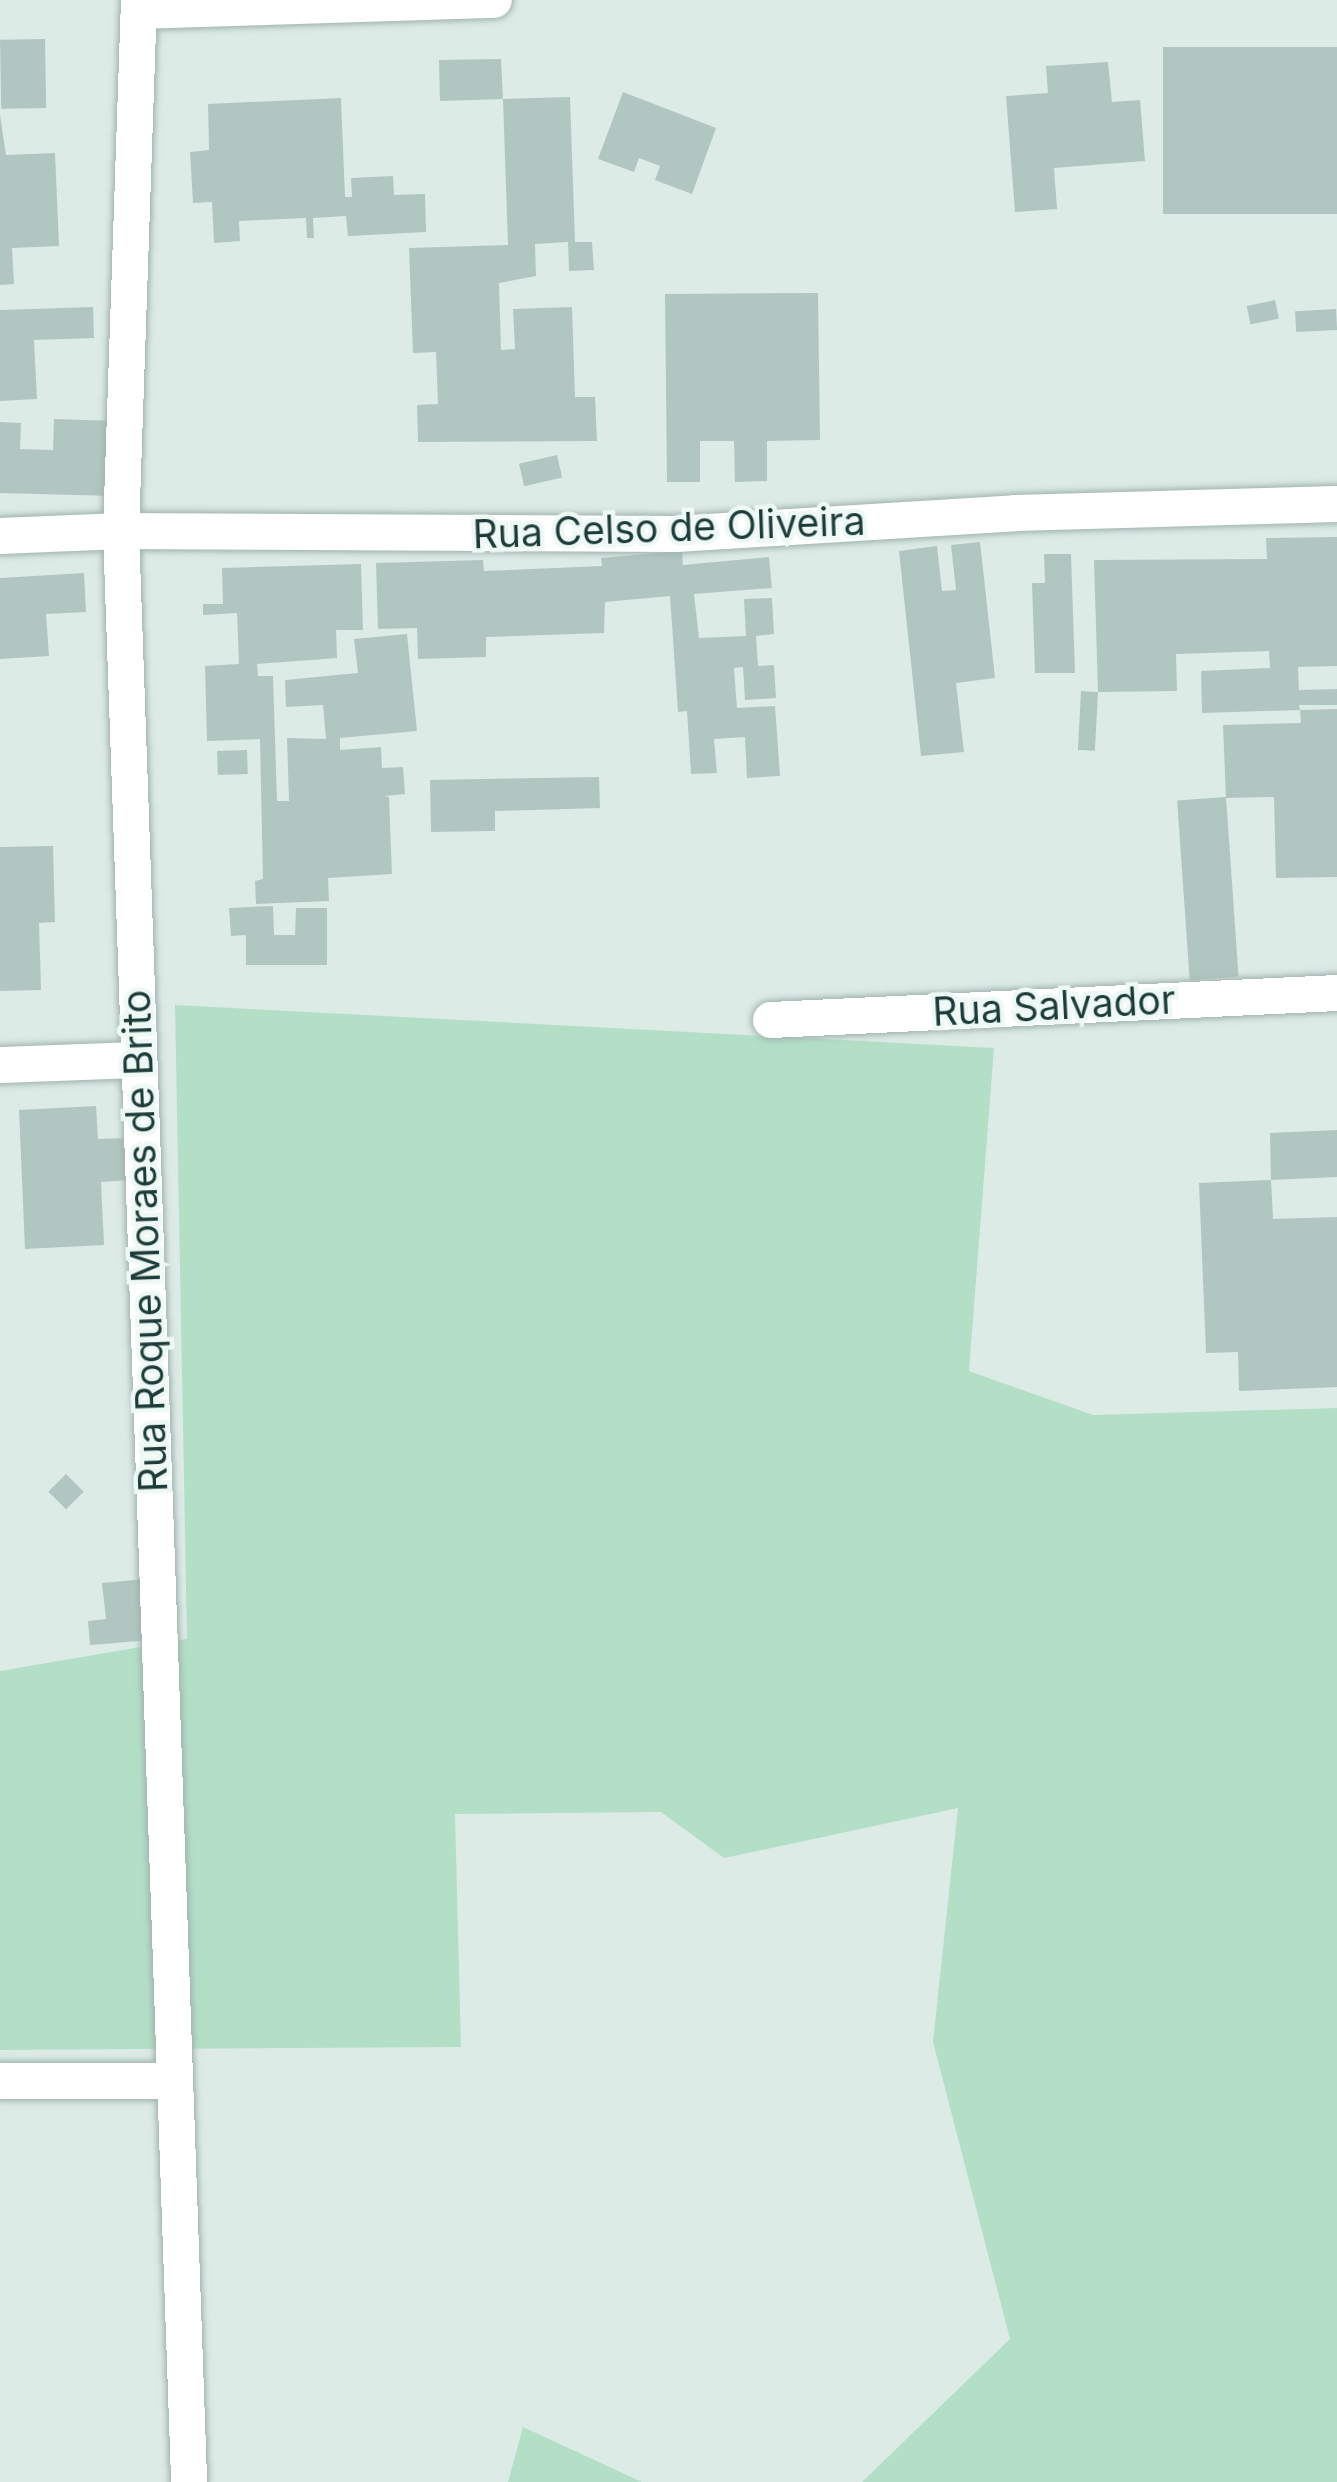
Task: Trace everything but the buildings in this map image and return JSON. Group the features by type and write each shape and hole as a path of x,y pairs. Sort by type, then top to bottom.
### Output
{"street":[{"path":"139,6 494,0"},
{"name":"Rua Roque Moraes de Brito","path":"139,6 121,531 189,2482"},
{"name":"Rua Celso de Oliveira","path":"0,536 121,531 676,533 1016,513 1337,504"},
{"name":"Rua Salvador","path":"771,1020 1337,993"},
{"path":"0,1065 138,1060"},
{"path":"0,2081 175,2081"}],"green space":[{"path":"175,1005 994,1048 969,1371 1093,1415 1337,1408 1337,2482 862,2482 1010,2339 933,2042 958,1808 724,1858 661,1812 455,1814 461,2047 0,2050 0,1671 187,1639"},
{"path":"523,2427 642,2482 508,2482"}]}
